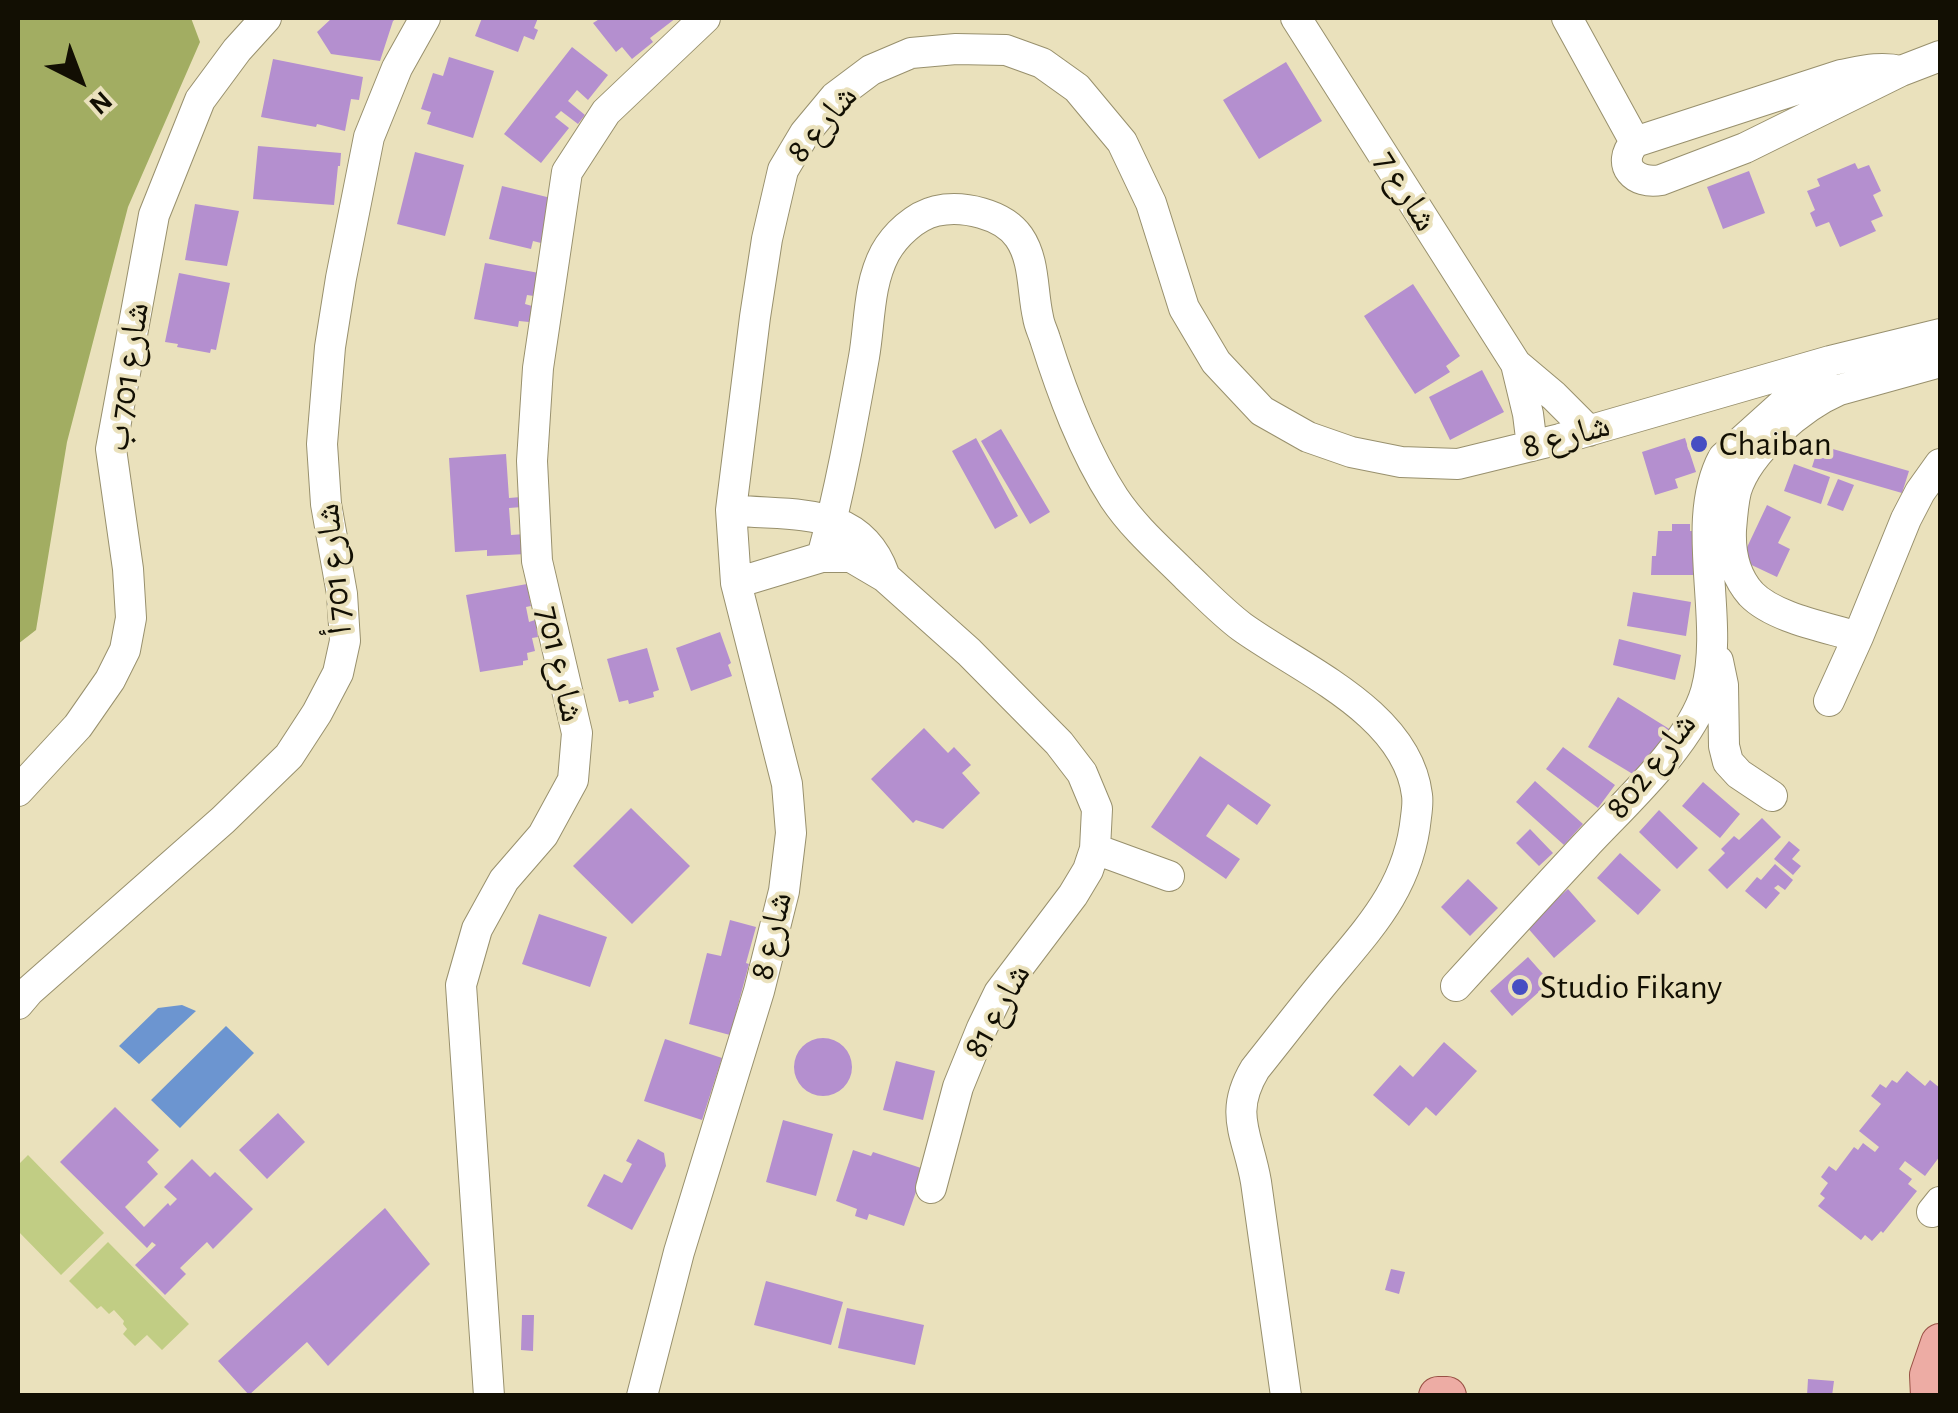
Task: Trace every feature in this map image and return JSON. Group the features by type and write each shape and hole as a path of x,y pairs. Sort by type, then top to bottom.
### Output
{"main road":[{"path":"1930,1396 1928,1374 1940,1343"},
{"path":"1438,1396 1447,1396"}],"street":[{"name":"شارع 701 ب","path":"18,790 78,726 110,680 125,650 131,618 129,586 111,449 154,215 200,100 236,50 266,18"},
{"name":"شارع 701 أ","path":"18,1004 289,756 338,673 345,641 342,594 326,504 322,444 330,347 369,137 398,68 425,18"},
{"name":"شارع 701","path":"488,1396 461,985 477,929 504,880 542,836 573,780 577,732 537,561 532,461 538,368 567,172 606,112 705,18"},
{"name":"شارع 7","path":"1295,18 1516,364"},
{"path":"1567,18 1635,142"},
{"name":"شارع 8","path":"642,1396 679,1252 759,992 784,890 790,833 787,784 736,583 731,510 754,317 783,170 835,97 872,70 911,53 956,49 1006,50 1042,64 1077,88 1122,142 1152,203 1184,308 1216,362 1262,411 1308,437 1352,452 1401,462 1458,464 1940,334"},
{"path":"1901,72 1888,68 1841,76 1635,142 1628,149 1626,160 1632,173 1644,182 1661,180 1745,148 1940,56"},
{"path":"822,557 865,353 876,276 884,255 898,234 935,211 964,210 1003,222 1017,234 1027,251 1038,320 1051,363 1081,436 1125,514 1239,625 1378,722 1409,762 1418,797 1414,837 1403,872 1380,916 1255,1069 1241,1099 1241,1120 1256,1182 1286,1396"},
{"name":"شارع 802","path":"1456,986 1616,814 1696,715 1706,690 1712,639 1708,539 1714,475 1723,458 1830,362"},
{"path":"1858,637 1780,613 1754,598 1734,566 1730,543 1736,490 1756,455 1824,396 1940,362"},
{"path":"1516,364 1588,431"},
{"path":"1516,364 1532,446"},
{"path":"1829,701 1906,519 1940,464"},
{"name":"شارع 81","path":"731,510 804,514 832,520 868,543 886,577"},
{"name":"شارع 81","path":"736,583 822,557 850,557 886,577 1059,743 1082,773 1097,809 1095,850 1088,870 999,993 982,1028 958,1087 931,1188"},
{"path":"1712,639 1723,685 1728,762 1772,796"},
{"path":"1095,850 1169,876"}],"green space":[{"path":"18,18 191,18 200,42 128,207 67,442 36,630 18,644"},
{"path":"28,1155 104,1233 61,1275 18,1231 18,1165"},
{"path":"108,1242 189,1324 162,1350 147,1335 135,1346 123,1334 127,1329 124,1321 114,1310 109,1314 101,1306 97,1309 69,1281"}],"water":[{"path":"182,1005 196,1011 139,1064 119,1046 158,1008"},
{"path":"226,1026 254,1053 180,1128 151,1100"}],"building":[{"path":"332,18 397,18 380,61 331,54 317,32"},
{"path":"482,18 538,18 534,28 538,30 534,40 524,36 518,52 475,36"},
{"path":"601,18 676,18 650,38 653,42 632,59 622,47 616,52 593,23"},
{"path":"572,47 608,75 588,100 577,90 568,101 585,115 578,124 561,111 555,117 569,128 541,163 504,134"},
{"path":"449,57 494,71 473,138 427,124 431,112 421,109 433,73 443,76"},
{"path":"273,59 363,77 359,100 351,99 345,131 261,117"},
{"path":"1286,62 1322,121 1259,159 1223,100"},
{"path":"258,146 341,153 334,205 253,199"},
{"path":"415,152 464,165 445,236 397,224"},
{"path":"1855,163 1858,169 1869,165 1881,191 1873,195 1883,216 1871,221 1876,231 1840,247 1829,222 1816,227 1810,213 1815,210 1807,191 1820,186 1817,179"},
{"path":"1749,171 1765,213 1723,229 1707,187"},
{"path":"502,186 551,198 541,243 533,241 531,249 489,239"},
{"path":"195,204 239,211 227,266 185,260"},
{"path":"485,263 539,273 534,296 527,295 525,304 532,306 529,322 519,321 518,327 474,319"},
{"path":"179,273 230,283 216,350 211,349 210,353 165,342"},
{"path":"1413,284 1460,356 1446,366 1450,372 1415,394 1364,316"},
{"path":"1482,370 1504,412 1450,440 1429,397"},
{"path":"1001,429 1050,512 1030,524 981,441"},
{"path":"976,438 1018,516 995,529 952,451"},
{"path":"1685,438 1696,472 1675,479 1678,488 1655,495 1642,452"},
{"path":"1819,445 1909,471 1902,493 1812,467"},
{"path":"506,454 509,498 521,497 522,507 509,508 511,535 525,534 526,554 487,556 487,550 455,552 449,458"},
{"path":"1794,464 1830,477 1821,504 1784,491"},
{"path":"1838,479 1854,485 1843,511 1827,505"},
{"path":"1767,505 1791,517 1778,543 1790,549 1777,577 1741,560"},
{"path":"1672,524 1690,524 1690,531 1695,531 1694,575 1651,575 1658,531 1672,531"},
{"path":"527,584 529,622 535,620 538,637 532,638 535,651 527,653 528,660 523,665 480,672 466,595"},
{"path":"1633,592 1691,602 1686,636 1627,626"},
{"path":"720,632 732,676 691,691 676,648"},
{"path":"1619,639 1681,655 1675,680 1613,665"},
{"path":"647,648 659,690 653,692 654,697 629,704 628,700 619,702 607,659"},
{"path":"1618,697 1671,730 1641,779 1588,747"},
{"path":"924,728 948,753 954,747 971,765 962,773 980,793 943,829 916,820 913,823 871,779"},
{"path":"1563,747 1615,785 1598,808 1546,769"},
{"path":"1200,756 1271,805 1257,825 1228,804 1206,836 1240,859 1226,879 1151,827"},
{"path":"1535,781 1583,824 1564,845 1516,802"},
{"path":"1703,782 1740,814 1720,838 1682,806"},
{"path":"631,808 690,866 632,924 573,866"},
{"path":"1659,810 1698,848 1677,869 1639,832"},
{"path":"1762,818 1781,837 1727,889 1708,870 1725,853 1721,849 1734,836 1739,840"},
{"path":"1530,829 1553,853 1539,866 1516,843"},
{"path":"1789,841 1800,850 1792,859 1801,866 1793,875 1774,859"},
{"path":"1620,853 1661,890 1638,915 1597,878"},
{"path":"1775,864 1793,880 1785,890 1778,885 1774,888 1780,893 1766,909 1745,891"},
{"path":"1468,879 1498,908 1470,936 1441,907"},
{"path":"1568,889 1596,921 1554,958 1526,926"},
{"path":"539,914 607,937 590,987 522,964"},
{"path":"730,920 756,927 730,1035 689,1024 707,953 721,956"},
{"name":"Studio Fikany","path":"1528,957 1550,982 1512,1016 1490,991"},
{"path":"823,1038 843,1047 852,1067 843,1087 823,1096 803,1087 794,1067 803,1047"},
{"path":"665,1039 722,1058 702,1120 644,1101"},
{"path":"1444,1042 1477,1071 1436,1116 1426,1107 1409,1126 1373,1095 1400,1065 1413,1077"},
{"path":"896,1061 935,1071 923,1120 883,1110"},
{"path":"1907,1071 1925,1086 1930,1080 1940,1088 1940,1156 1925,1176 1905,1161 1899,1169 1912,1179 1908,1184 1917,1191 1883,1233 1872,1241 1865,1235 1861,1240 1818,1206 1825,1198 1820,1194 1828,1183 1821,1177 1829,1166 1836,1171 1854,1147 1858,1150 1863,1143 1875,1152 1879,1147 1859,1131 1881,1104 1871,1096 1880,1084 1886,1088 1892,1080 1897,1083"},
{"path":"115,1107 159,1150 147,1162 158,1174 125,1207 144,1227 177,1199 164,1187 192,1159 210,1177 215,1172 253,1209 213,1249 207,1242 180,1268 186,1274 165,1295 135,1265 156,1245 152,1242 147,1248 60,1162"},
{"path":"278,1113 305,1142 267,1179 239,1150"},
{"path":"783,1120 833,1134 816,1196 766,1182"},
{"path":"638,1139 664,1153 666,1166 632,1230 587,1206 604,1174 622,1183 632,1164 626,1161"},
{"path":"853,1150 871,1156 873,1152 924,1169 904,1226 869,1214 867,1220 855,1216 857,1209 836,1201"},
{"path":"385,1208 430,1264 328,1366 307,1342 249,1395 218,1361"},
{"path":"1391,1269 1405,1272 1399,1294 1385,1290"},
{"path":"766,1281 843,1302 831,1345 754,1325"},
{"path":"847,1308 924,1325 915,1365 838,1348"},
{"path":"522,1315 534,1315 533,1351 521,1350"},
{"path":"1808,1379 1834,1381 1832,1396 1807,1396"}],"place":[{"name":"Chaiban","path":"1699,444"},
{"name":"Studio Fikany","path":"1520,987"}]}
